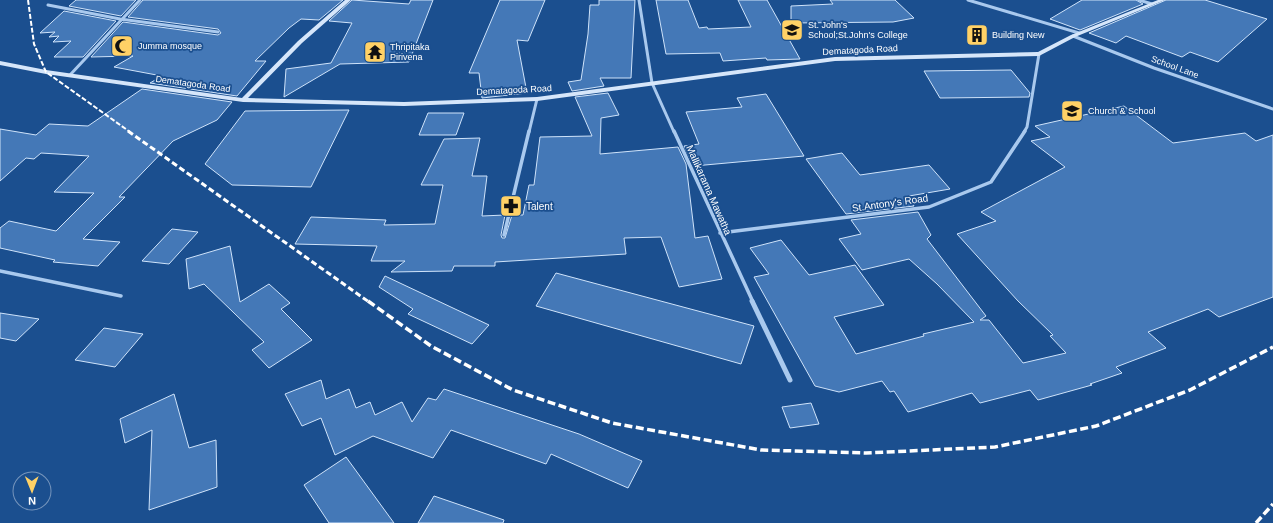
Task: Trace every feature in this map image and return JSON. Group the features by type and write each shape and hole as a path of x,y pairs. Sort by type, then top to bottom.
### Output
{"main road":[{"path":"243,100 300,42 348,0"},
{"name":"Dematagoda Road","path":"0,63 70,75 243,100 404,104 537,99 835,59 1039,54 1076,35 1162,0"}],"street":[{"path":"70,75 120,19 140,0"},
{"name":"Mallikarama Mawatha","path":"639,0 652,83 720,234 790,380"},
{"name":"School Lane","path":"968,0 1076,35 1154,68 1273,109"},
{"path":"1139,0 1152,4"},
{"path":"48,5 120,19 218,32"},
{"name":"St.Antony's Road","path":"720,234 928,207 991,182 1027,127 1039,54"},
{"path":"504,235 537,99"},
{"path":"0,271 11,272 38,280 122,296"}],"building":[{"path":"76,0 136,0 121,16 69,6"},
{"path":"143,0 343,0 319,20 301,19 289,28 255,61 266,61 237,96 150,83 162,76 114,67 133,56 91,57 123,22 218,35 221,33 218,29 128,17"},
{"path":"352,0 409,4 411,0 433,0 409,62 340,64 284,97 286,69 331,63 352,23 329,21"},
{"path":"500,0 545,0 528,41 517,40 527,93 482,98 479,73 469,73"},
{"path":"599,0 635,0 631,78 600,78 604,86 572,91 568,82 581,80 588,34 590,5 599,5"},
{"path":"656,0 688,0 699,28 707,27 708,29 751,27 738,0 767,0 800,59 767,60 766,58 723,61 720,53 666,54"},
{"path":"830,0 895,0 914,18 893,22 791,23 791,6 833,4"},
{"path":"1082,0 1136,0 1143,4 1080,30 1050,19"},
{"path":"1166,0 1205,0 1267,19 1218,62 1190,52 1182,57 1126,36 1116,43 1089,33"},
{"path":"64,11 116,21 83,57 54,57 71,41 53,42 59,36 49,37 55,32 40,33"},
{"path":"1011,70 1030,93 1029,97 940,98 924,71"},
{"path":"142,89 232,102 217,120 173,141 119,197 125,197 83,239 120,242 98,266 53,262 55,260 0,248 0,228 9,221 56,231 94,193 54,192 89,156 41,153 34,159 26,158 0,181 0,129 36,135 49,124 88,126"},
{"path":"608,93 619,115 601,118 600,154 678,147 686,164 695,238 708,236 722,279 679,287 661,237 624,238 626,254 495,262 495,266 454,266 452,271 391,272 405,261 371,261 377,246 295,244 311,217 386,220 384,225 435,224 443,185 421,185 444,139 480,138 472,176 487,176 482,216 505,215 501,235 502,238 505,238 512,215 523,215 529,185 534,185 540,137 592,136 575,97"},
{"path":"766,94 804,156 694,166 684,146 699,144 686,112 742,107 737,98"},
{"path":"1124,106 1173,143 1245,133 1256,141 1273,135 1273,297 1219,317 1208,309 1148,332 1166,348 1116,367 1122,373 1090,384 1092,385 1038,400 1030,390 980,403 972,393 908,412 894,391 890,392 882,381 839,392 815,386 754,277 769,274 750,248 781,240 809,275 855,265 884,305 834,317 856,354 924,336 923,334 974,322 937,284 909,259 862,270 839,239 861,234 851,220 918,212 931,235 927,239 986,316 980,320 989,320 1023,363 1066,353 1050,336 1053,335 1018,301 957,234 996,221 981,212 1065,167 1031,141 1050,137 1035,126"},
{"path":"349,110 311,187 232,185 205,164 245,111"},
{"path":"428,113 464,113 456,135 419,135"},
{"path":"842,153 860,175 929,165 950,189 909,196 914,206 846,214 806,159"},
{"path":"172,229 198,232 169,264 142,261"},
{"path":"230,246 240,302 269,284 290,303 281,309 312,340 269,368 252,350 264,342 204,284 189,289 186,259"},
{"path":"556,273 754,326 741,364 536,306"},
{"path":"385,276 489,325 472,344 408,314 413,309 379,287"},
{"path":"0,313 39,319 16,341 0,338"},
{"path":"104,328 143,334 115,367 75,360"},
{"path":"321,380 326,399 349,389 356,408 370,402 375,415 402,402 412,422 428,398 436,400 444,389 579,434 642,461 628,488 551,454 546,464 451,430 433,458 373,436 335,455 321,418 302,426 285,394"},
{"path":"174,394 189,448 216,440 217,487 149,510 152,430 125,443 120,419"},
{"path":"811,403 819,424 790,428 782,407"},
{"path":"346,457 394,523 329,523 304,485"},
{"path":"434,496 504,520 503,523 418,523"}],"railway":[{"path":"28,0 34,44 46,72 130,132"},
{"path":"128,131 369,302"},
{"path":"368,301 431,346 513,390 612,423 761,450 866,453 995,447 1096,426 1190,390 1273,347"},
{"path":"1256,523 1273,504"}],"place":[{"name":"St. John's School;St.John's College","path":"792,30"},
{"name":"Building New","path":"977,35"},
{"name":"Jumma mosque","path":"122,46"},
{"name":"Thripitaka Pirivena","path":"375,52"},
{"name":"Church & School","path":"1072,111"},
{"name":"Talent","path":"511,206"}]}
